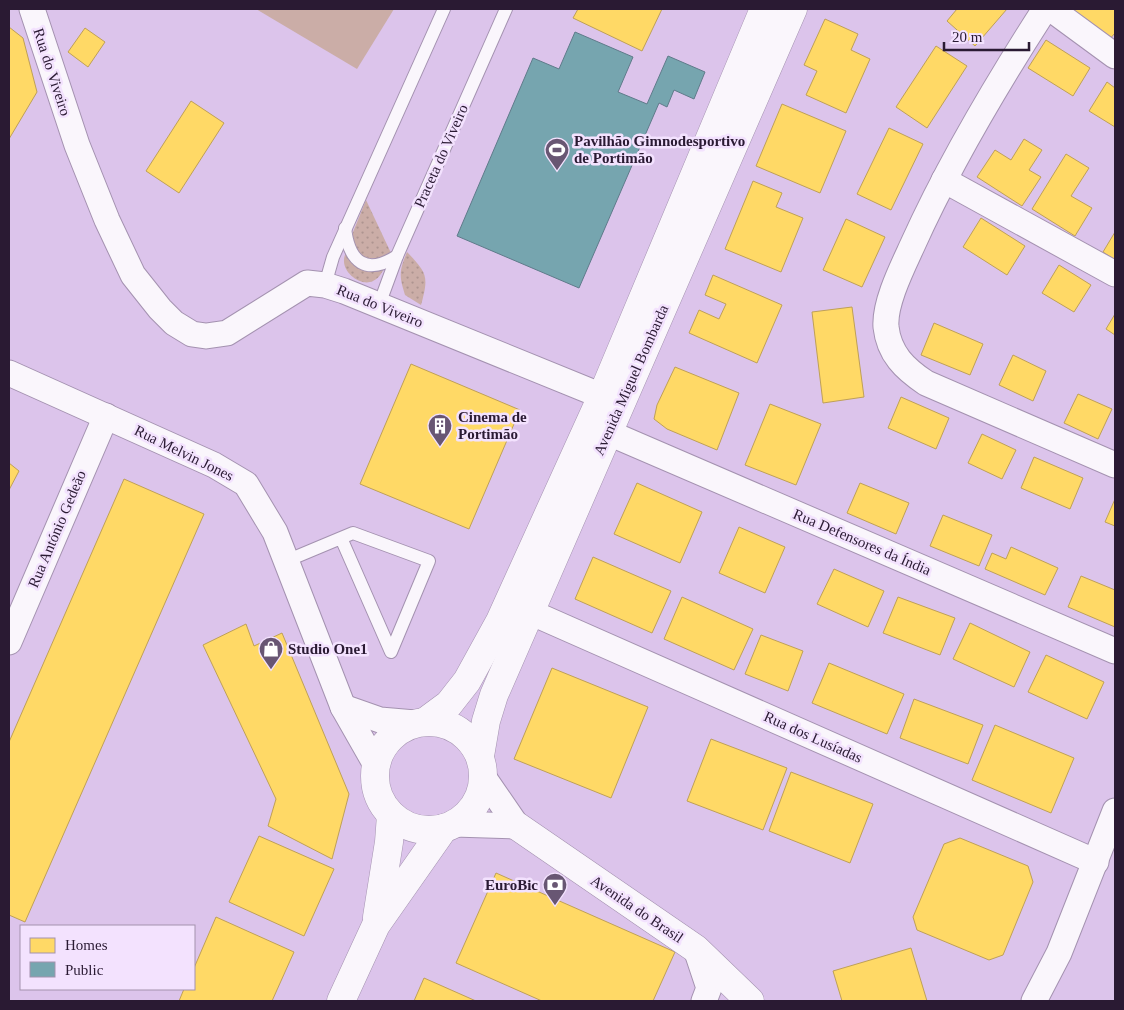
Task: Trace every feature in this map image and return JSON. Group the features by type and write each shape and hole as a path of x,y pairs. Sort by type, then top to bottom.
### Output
{"street":[{"name":"Rua do Viveiro","path":"32,9 77,146 107,220 133,274 160,309 192,334 206,336 227,333 307,283 325,285 379,305 602,396"},
{"name":"Avenida Miguel Bombarda","path":"420,722 449,704 467,681 495,630 602,396 764,9"},
{"name":"Avenida Miguel Bombarda","path":"482,767 486,721 494,695 793,9"},
{"path":"1045,9 1005,71 944,180 896,279 886,325 890,343 897,358 909,371 926,383 1115,466"},
{"path":"1051,9 1115,56"},
{"path":"944,180 1115,274"},
{"name":"Rua Melvin Jones","path":"9,373 214,465 246,484 275,532 343,707 376,765"},
{"path":"602,396 609,432"},
{"name":"Rua António Gedeão","path":"9,642 106,416"},
{"name":"Rua Defensores da Índia","path":"609,432 1115,651"},
{"name":"Rua dos Lusíadas","path":"530,612 1096,862"},
{"path":"341,1001 376,925 449,826 472,810 482,789 482,767 468,736 459,730 437,722 380,720 343,707"},
{"path":"420,722 405,727 390,738 381,751 376,765 375,783 380,800 391,815 410,827 432,830 449,826 517,826"},
{"name":"Avenida do Brasil","path":"482,767 517,826 696,949 750,1001"},
{"path":"1034,1001 1059,953 1115,811"},
{"path":"376,925 385,878 391,815"},
{"path":"696,949 709,988 704,1001"}],"lane":[{"path":"325,285 332,257 444,9"},
{"name":"Praceta do Viveiro","path":"379,305 397,256 506,9"},
{"path":"345,228 351,252 364,264 379,265 397,256"},
{"path":"286,561 341,538 353,533 429,561 391,652 341,538"}],"shaded area":[{"path":"256,9 394,9 357,69"},
{"path":"366,200 391,253 383,257 367,258 358,255 352,240 353,232"},
{"path":"346,252 349,259 361,269 384,269 378,278 373,281 363,282 358,280 346,270 344,257"},
{"path":"407,252 419,265 424,276 425,287 421,305 405,295 403,288 401,278 402,264"}],"building: Homes":[{"path":"578,9 662,9 642,51 573,18"},
{"path":"957,9 1007,9 975,46 947,21"},
{"path":"1069,9 1115,9 1115,33 1108,41"},
{"path":"825,19 858,34 851,50 870,59 846,113 806,95 817,71 804,65"},
{"path":"9,27 23,38 37,92 9,139"},
{"path":"85,28 105,42 88,67 68,52"},
{"path":"1046,40 1090,68 1073,96 1028,68"},
{"path":"936,46 967,66 927,128 896,107"},
{"path":"1107,82 1115,88 1115,127 1089,111"},
{"path":"191,101 224,123 179,193 146,171"},
{"path":"782,104 846,131 820,193 756,166"},
{"path":"889,128 923,144 891,210 857,194"},
{"path":"1024,139 1042,150 1029,170 1041,177 1022,206 977,177 995,150 1011,160"},
{"path":"1066,154 1089,168 1071,196 1092,208 1075,236 1032,209"},
{"path":"753,181 782,193 776,207 803,218 781,272 725,249"},
{"path":"981,218 1025,246 1007,275 963,247"},
{"path":"846,219 885,237 862,287 823,270"},
{"path":"1115,232 1115,260 1103,252"},
{"path":"1059,265 1091,285 1074,312 1042,293"},
{"path":"713,275 782,305 757,363 689,333 699,310 719,319 726,304 705,295"},
{"path":"852,307 864,397 823,403 812,312"},
{"path":"1115,314 1115,335 1106,329"},
{"path":"934,323 983,344 970,375 921,355"},
{"path":"1013,355 1046,371 1033,401 999,385"},
{"name":"Cinema de Portimão","path":"411,364 520,410 469,529 360,484"},
{"path":"675,367 739,393 717,450 667,429 654,419 657,405"},
{"path":"1078,394 1112,409 1098,439 1064,423"},
{"path":"901,397 949,418 936,449 888,428"},
{"path":"770,404 821,424 796,485 745,465"},
{"path":"982,434 1016,450 1002,479 968,463"},
{"path":"1034,457 1083,478 1070,509 1021,488"},
{"path":"9,463 19,471 9,490"},
{"path":"124,479 204,514 25,922 9,915 9,742"},
{"path":"637,483 702,512 680,563 614,534"},
{"path":"860,483 909,503 896,534 847,513"},
{"path":"1115,499 1115,526 1105,522"},
{"path":"943,515 992,535 979,566 930,546"},
{"path":"739,527 785,547 765,593 719,573"},
{"path":"1011,547 1058,568 1045,595 985,569 992,553 1006,559"},
{"path":"593,557 671,591 652,633 575,599"},
{"path":"834,569 884,591 868,627 817,604"},
{"path":"1081,576 1115,590 1115,627 1068,607"},
{"path":"682,597 753,629 734,670 664,639"},
{"path":"898,597 955,618 940,655 883,633"},
{"path":"970,623 1030,652 1014,687 953,659"},
{"path":"246,624 254,646 282,633 349,794 332,859 268,826 276,799 203,645"},
{"path":"761,635 803,651 788,691 745,674"},
{"path":"1046,655 1104,682 1087,719 1028,692"},
{"path":"829,663 904,694 887,734 812,703"},
{"path":"552,668 648,707 611,798 514,759"},
{"path":"914,699 983,725 968,764 900,738"},
{"path":"995,725 1074,758 1051,813 972,780"},
{"path":"711,739 787,768 763,830 687,801"},
{"path":"791,772 873,804 850,863 769,831"},
{"path":"259,836 334,869 304,936 229,902"},
{"path":"960,838 1028,866 1033,882 1003,955 989,960 917,930 913,917 944,844"},
{"path":"496,873 675,952 653,1001 542,1001 456,963"},
{"path":"216,917 294,952 272,1001 179,1001 184,990 195,990 195,966"},
{"path":"911,948 927,1001 842,1001 833,971"},
{"path":"424,978 476,1001 414,1001"}],"building: Public":[{"name":"Pavilhão Gimnodesportivo de Portimão","path":"575,32 633,57 618,92 647,104 668,56 705,72 694,99 674,90 667,107 659,103 579,288 457,236 533,58 559,69"}],"place":[{"name":"Pavilhão Gimnodesportivo de Portimão","path":"557,171"},
{"name":"Cinema de Portimão","path":"440,447"},
{"name":"Studio One1","path":"271,670"},
{"name":"EuroBic","path":"555,906"}]}
